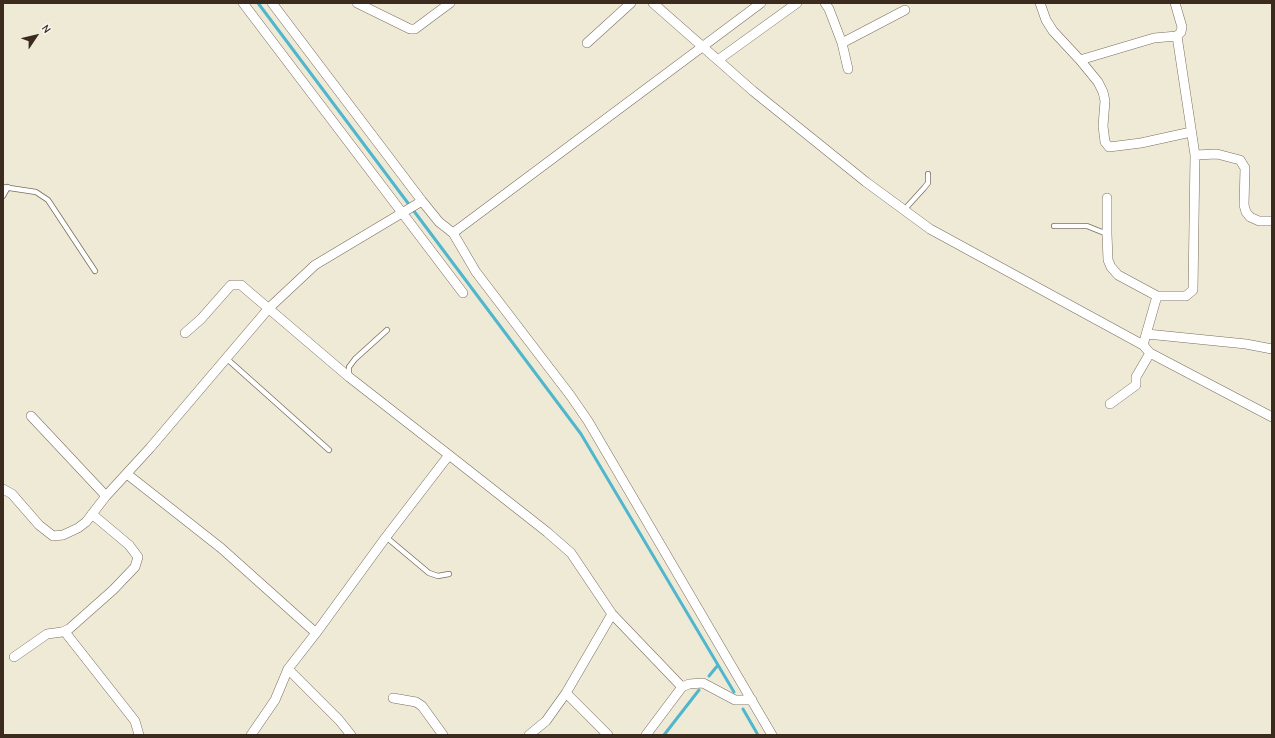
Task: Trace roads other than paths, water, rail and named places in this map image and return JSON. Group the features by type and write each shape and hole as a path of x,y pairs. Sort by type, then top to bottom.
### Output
{"street":[{"path":"243,3 463,293"},
{"path":"272,3 422,201 439,222 453,233 476,272 570,395 588,421 772,735"},
{"path":"357,3 410,29 415,29 450,3"},
{"path":"586,43 631,3"},
{"path":"653,3 717,59 866,182 930,229 1143,345 1150,353 1272,417"},
{"path":"453,233 705,48 761,3"},
{"path":"717,59 796,3"},
{"path":"825,3 830,10 842,43 848,69"},
{"path":"1040,3 1053,31 1080,60 1098,82 1103,92 1105,101 1103,126 1105,142 1109,147 1191,132"},
{"path":"1080,60 1154,38 1176,36 1181,32 1182,28 1175,3"},
{"path":"842,43 905,10"},
{"path":"1107,198 1108,260 1114,272 1157,296 1186,296 1193,290 1195,155 1176,36"},
{"path":"1195,155 1217,154 1240,160 1245,168 1244,205 1246,212 1250,217 1259,221 1272,221"},
{"path":"3,489 12,494 39,526 53,536 63,535 78,528 92,514 269,308 315,265 422,201"},
{"path":"185,333 201,319 227,289 235,284 241,284 349,377 547,532 571,553 612,614 682,687"},
{"path":"1143,345 1157,296"},
{"path":"1147,334 1246,344 1272,349"},
{"path":"1110,404 1136,385 1136,377 1150,353"},
{"path":"31,416 106,496"},
{"path":"251,735 275,700 288,669 449,455"},
{"path":"126,474 221,548 316,633"},
{"path":"14,657 47,634 65,632 113,590 138,562 136,553 129,545 92,514"},
{"path":"529,735 546,721 566,693 612,614"},
{"path":"65,632 135,721 139,735"},
{"path":"288,669 339,720 351,735"},
{"path":"646,735 682,687 688,684 703,683 735,700 752,700"},
{"path":"566,693 608,735"},
{"path":"393,698 416,702 422,706 443,735"}],"lane":[{"path":"904,210 928,183 928,174"},
{"path":"3,187 36,192 48,200 96,271"},
{"path":"3,196 8,188"},
{"path":"1054,226 1087,226 1107,234"},
{"path":"349,377 349,367 355,359 386,330"},
{"path":"226,358 329,450"},
{"path":"386,537 429,573 438,576 449,574"}],"waterway":[{"path":"258,3 581,434 734,692"},
{"path":"709,676 718,665"},
{"path":"664,735 699,690"},
{"path":"743,709 758,735"}]}
